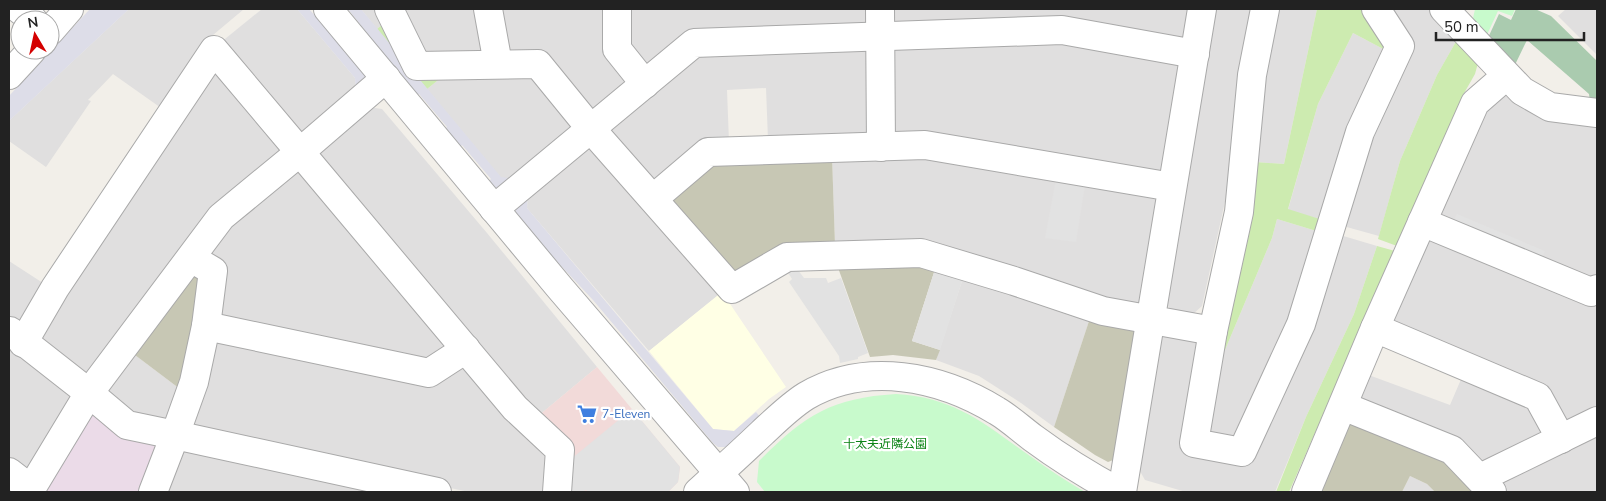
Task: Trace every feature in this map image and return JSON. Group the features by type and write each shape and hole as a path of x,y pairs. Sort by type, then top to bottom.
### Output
{"street":[{"path":"60,19 69,9"},
{"path":"328,9 494,210 727,482"},
{"path":"389,9 417,66 538,64 591,129 654,198 732,289 787,256 921,253 1014,280 1103,311 1213,331"},
{"path":"488,9 498,64"},
{"path":"617,9 617,49 645,84"},
{"path":"880,9 881,147"},
{"path":"698,492 727,482 781,415 805,397 846,381 895,376 946,386 971,396 999,412 1058,456 1121,492 1202,9"},
{"path":"1265,9 1252,74 1239,212 1213,331 1194,443 1242,452 1300,324 1360,132 1400,46 1376,9"},
{"path":"1452,12 1506,76 1522,91 1550,107 1597,113"},
{"path":"494,210 694,43 1062,30 1195,54"},
{"path":"436,492 127,424 16,336 55,288 214,50 515,408 560,450 557,492"},
{"path":"9,75 23,60"},
{"path":"1306,492 1375,328 1475,103 1506,76"},
{"path":"9,472 30,491 89,393 221,217 386,78"},
{"path":"654,198 708,152 925,145 1172,186"},
{"path":"1422,222 1590,292 1597,289"},
{"path":"153,492 194,382 206,326 213,271 191,258"},
{"path":"206,326 429,373 466,349"},
{"path":"1375,328 1538,397 1561,439"},
{"path":"1343,406 1452,450 1486,485 1561,439 1597,421"}],"shaded area":[{"path":"90,9 129,9 9,121 9,96 43,60 60,60 60,41"},
{"path":"129,9 244,9 213,35 164,110 113,74 88,100 91,101 46,167 9,141 9,121"},
{"path":"262,9 297,9 355,78 356,94 306,136 296,135 220,43"},
{"path":"297,9 309,9 365,72 367,81 356,94 355,78"},
{"path":"348,9 361,9 501,177 516,179 499,189 494,188 488,182 491,179 462,145 459,148 444,130 447,127 419,94 416,96"},
{"path":"361,9 384,9 389,19 377,29"},
{"path":"396,9 483,9 491,53 424,59"},
{"path":"494,9 607,9 629,84 598,112 589,111 509,58"},
{"path":"626,9 874,9 868,28 643,64 628,48"},
{"path":"891,9 1195,9 1191,34 1182,40 899,26 891,19"},
{"path":"1213,9 1252,9 1238,77 1226,197 1202,306 1193,314 1171,310 1165,302"},
{"path":"1277,9 1317,9 1284,164 1255,162 1263,78"},
{"path":"1387,9 1434,9 1458,38 1437,75 1400,161 1379,236 1343,226 1355,181 1409,47"},
{"path":"1516,9 1535,9 1551,16 1597,61 1597,103 1590,102 1589,94 1527,40 1512,71 1487,40 1499,14 1511,20"},
{"path":"1566,9 1597,9 1597,55 1558,16"},
{"path":"1353,33 1387,51 1326,221 1288,210 1318,104"},
{"path":"1063,38 1180,56 1168,168 1160,174 900,136 892,129 893,51 900,43"},
{"path":"867,44 870,137 768,140 766,88 727,90 729,142 652,182 610,133 612,122 697,51"},
{"path":"533,68 579,127 516,179 501,178 427,89 452,69"},
{"path":"219,70 282,146 281,158 91,375 82,377 38,340 211,71"},
{"path":"1507,93 1597,123 1597,279 1587,280 1442,219 1439,210 1484,109"},
{"path":"368,107 382,109 597,367 537,417 316,158 317,149"},
{"path":"587,142 722,292 649,351 527,208 528,193"},
{"path":"926,153 1163,197 1140,307 835,245 832,156"},
{"path":"832,156 835,245 738,275 670,204 671,195 710,162"},
{"path":"294,169 302,169 447,341 446,351 432,361 221,319 213,261 208,250 229,223"},
{"path":"1057,174 1086,178 1076,242 1045,238"},
{"path":"528,193 527,208 713,429 734,431 756,412 761,418 729,447 718,447 713,443 593,300 518,220 515,208"},
{"path":"1457,214 1545,251 1541,259 1453,222"},
{"path":"1277,219 1323,233 1305,287 1238,436 1229,439 1210,436 1205,428 1219,348 1225,350 1272,238"},
{"path":"1340,235 1377,246 1354,314 1306,417 1275,492 1186,492 1145,480 1137,466 1158,335 1198,338 1183,449 1247,461"},
{"path":"1427,237 1597,301 1597,412 1572,424 1395,328 1392,320"},
{"path":"9,261 46,285 24,320 17,323 9,316"},
{"path":"836,262 937,263 912,341 940,350 936,360 893,355 870,357"},
{"path":"937,263 965,272 940,350 912,341"},
{"path":"795,266 804,278 826,278 828,283 841,278 868,353 858,357 858,359 840,363 839,356 789,282 792,279 785,268"},
{"path":"965,272 1091,315 1054,427 979,376 936,360"},
{"path":"198,276 204,284 184,392 131,352 184,281"},
{"path":"722,292 786,387 769,399 734,431 713,429 649,351"},
{"path":"1091,315 1137,325 1121,457 1108,462 1054,427"},
{"path":"9,340 72,391 73,399 32,472 9,462"},
{"path":"210,341 460,363 547,452 551,492 469,492 185,432"},
{"path":"131,352 184,392 173,422 136,420 103,389"},
{"path":"597,367 680,467 678,482 668,492 563,492 537,417"},
{"path":"1366,374 1450,405 1462,377 1527,405 1545,431 1483,468 1357,397"},
{"path":"88,408 160,437 147,492 38,492"},
{"path":"632,409 680,467 678,482 668,492 588,492 586,490 583,492 563,492 565,464"},
{"path":"1356,420 1442,456 1477,492 1435,492 1427,484 1410,476 1402,492 1317,492 1347,423"},
{"path":"1597,431 1597,492 1500,492 1499,479"},
{"path":"176,446 418,492 159,492"},
{"path":"1410,476 1427,484 1435,492 1402,492"}],"green space":[{"path":"1317,9 1365,9 1387,51 1353,33 1318,104 1288,209 1326,221 1323,233 1277,219 1272,238 1225,350 1219,348 1255,162 1284,164"},
{"path":"1475,9 1515,9 1512,16 1498,11 1485,39 1472,23"},
{"path":"389,19 414,70 452,69 427,89 377,29"},
{"path":"1458,38 1478,63 1475,74 1463,95 1397,246 1378,239 1400,161 1437,75"},
{"path":"1377,246 1395,251 1289,492 1276,492 1306,417 1354,314"},
{"name":"十太夫近隣公園","path":"896,394 935,400 968,414 1085,492 765,492 757,482 759,461 775,445 805,421 836,405 873,396"}],"place":[{"name":"7-Eleven","path":"587,414"}]}
